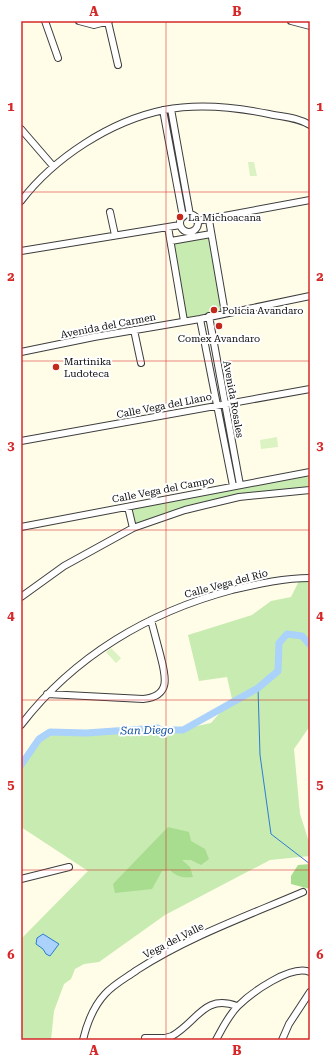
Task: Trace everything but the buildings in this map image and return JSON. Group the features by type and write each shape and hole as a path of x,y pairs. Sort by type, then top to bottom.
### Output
{"street":[{"path":"45,21 58,58"},
{"path":"79,21 94,25 108,21 118,65"},
{"path":"291,21 310,26"},
{"path":"21,202 53,166 84,145 105,133 163,110 206,107 239,108 282,116 310,124"},
{"path":"172,109 183,217 180,225"},
{"path":"163,110 190,215 197,221 209,220 310,200"},
{"path":"21,129 53,166"},
{"path":"110,212 115,235"},
{"path":"183,217 190,215"},
{"path":"209,220 225,313"},
{"path":"191,235 197,227 197,221"},
{"path":"21,251 180,225"},
{"path":"180,225 191,235"},
{"path":"168,227 184,321"},
{"path":"171,241 191,235 211,234"},
{"path":"200,319 310,296"},
{"name":"Avenida Rosales","path":"209,316 240,485"},
{"name":"Avenida del Carmen","path":"21,352 200,319"},
{"name":"Avenida Rosales","path":"200,319 233,486"},
{"path":"134,330 141,363"},
{"name":"Calle Vega del Llano","path":"21,441 225,403 310,389"},
{"name":"Calle Vega del Campo","path":"21,527 310,472"},
{"path":"21,597 64,566 133,528 185,510 243,496 310,490"},
{"path":"128,507 133,528"},
{"name":"Calle Vega del Río","path":"21,725 47,694 78,666 124,633 195,601 224,592 271,581 310,578"},
{"path":"47,694 143,699 158,696 163,689 165,677 151,620"},
{"path":"21,712 27,718"},
{"path":"21,879 69,867"},
{"name":"Vega del Valle","path":"83,1040 87,1025 99,1002 112,987 122,980 172,951 242,917 302,892"},
{"path":"216,1040 237,1006 254,993 284,976 301,970 310,972"},
{"path":"282,1040 289,1024 310,992"},
{"path":"145,1038 164,1038 172,1036 212,1004 222,1002 237,1006"}],"green space":[{"path":"248,162 254,162 257,176 250,176"},
{"path":"211,236 224,311 185,318 172,243"},
{"path":"277,437 278,447 261,449 260,440"},
{"path":"310,476 310,489 255,493 133,527 129,507"},
{"path":"301,577 310,578 310,726 294,749 300,814 310,845 310,856 270,860 165,915 99,962 84,964 75,969 71,979 64,984 54,1011 51,1040 21,1040 21,939 88,871 21,827 21,762 38,738 50,731 86,732 159,727 159,729 183,729 211,723 232,699 227,677 199,681 188,635 252,615 271,601 291,597"},
{"path":"111,648 121,658 116,663 106,652"},
{"path":"168,827 189,832 191,841 205,849 209,859 201,865 191,860 182,860 190,867 193,877 180,876 170,870 162,871 152,889 115,893 113,884"},
{"path":"310,864 310,889 291,884 291,876 298,865"}],"water":[{"path":"43,934 59,944 50,956 36,944 37,938"}],"waterway":[{"name":"San Diego","path":"21,765 39,739 50,732 86,733 158,728 159,730 183,730 258,688 278,671 279,643 287,634 302,636 310,645"},
{"path":"258,688 260,755 271,834 310,864"}],"place":[{"name":"La Michoacana","path":"180,217"},
{"name":"Policia Avandaro","path":"214,310"},
{"name":"Comex Avandaro","path":"219,326"},
{"name":"Martinika Ludoteca","path":"56,367"}]}
